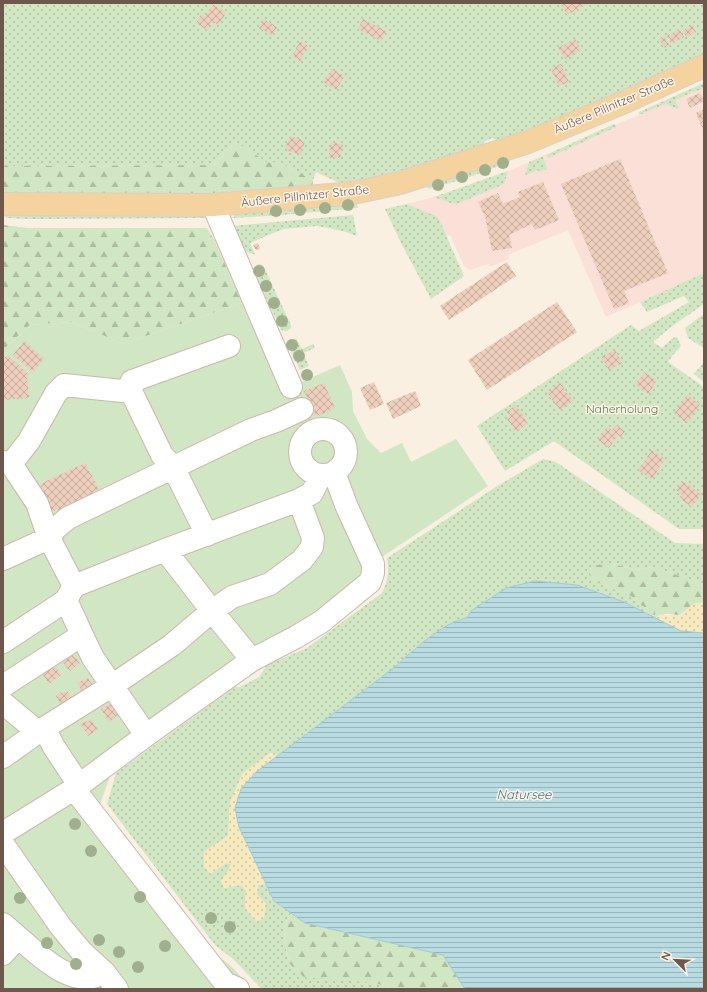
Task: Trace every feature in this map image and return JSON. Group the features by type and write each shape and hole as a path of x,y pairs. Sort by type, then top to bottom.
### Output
{"main road":[{"name":"Äußere Pillnitzer Straße","path":"3,204 213,205 353,193 400,182 528,142 620,104 704,66"}],"lane":[{"path":"213,205 291,386"},
{"path":"207,534 173,467 162,455 129,388 132,381 229,346"},
{"path":"132,392 64,385 56,393 29,441 7,463 37,503 70,593 82,635 93,658 146,735"},
{"path":"3,558 49,538 56,528 68,518 251,430 302,409"},
{"path":"3,642 70,593 165,550 299,500 312,493 327,473 346,505 373,564 373,573 370,582 321,622 252,660 146,735 76,787 3,833"},
{"path":"3,757 41,730 113,685 172,644 212,611 232,597 270,584 302,560 312,547 313,538 299,500"},
{"path":"165,550 252,660"},
{"path":"3,686 82,635"},
{"path":"3,703 41,730 54,747 76,787 225,983 238,989"},
{"path":"3,844 81,952 104,972 117,989"},
{"path":"3,954 10,931 59,973 70,978 84,982 99,977 104,972"}],"shaded area":[{"path":"704,88 704,273 606,317 568,230 508,255 509,259 490,267 488,264 470,270 464,266 450,235 446,236 438,217 407,204 434,197 457,204 504,184 508,171 529,162 525,174 547,169 543,156 546,155 548,158 615,127 615,125 666,104 677,109 675,100"}],"green space":[{"path":"3,3 704,3 704,57 500,142 492,138 484,142 486,145 484,149 346,186 316,172 313,180 278,162 268,164 236,142 214,165 3,166"},
{"path":"704,83 704,88 675,100 679,108 677,109 666,104 639,115 639,112"},
{"path":"614,124 616,127 548,158 546,155"},
{"path":"236,142 268,163 278,162 313,180 312,190 213,199 3,196 3,166 214,165"},
{"path":"543,156 547,169 539,172 538,170 525,175 529,162"},
{"path":"509,158 510,162 467,178 429,189 427,187 428,185"},
{"path":"508,171 504,184 457,204 434,197"},
{"path":"355,201 358,208 233,218 237,209"},
{"path":"407,204 438,217 464,276 431,299 402,245 385,209"},
{"path":"204,211 207,218 31,219 7,218 3,216 3,214"},
{"path":"353,215 357,236 343,231 317,226 283,229 250,243 255,254 246,251 243,248 232,226"},
{"path":"3,225 28,228 207,228 215,241 242,303 123,344 72,322 30,325 3,350"},
{"path":"259,264 263,265 291,325 291,328 287,331 281,330 254,271 255,267"},
{"name":"Naherholung","path":"704,273 704,304 671,327 653,342 662,348 673,338 677,337 681,346 668,362 704,387 704,529 679,529 554,441 505,471 477,426 631,325 639,331 689,302 684,296 647,312 640,302"},
{"path":"242,303 281,391 340,365 352,392 353,411 367,439 381,453 402,443 411,462 456,439 488,486 379,559 383,575 379,589 304,642 263,662 255,673 238,682 112,770 100,805 210,950 231,966 252,989 3,989 3,350 30,325 72,322 123,344"},
{"path":"704,314 704,348 688,338 685,328"},
{"path":"296,338 302,349 313,344 315,348 303,353 309,366 300,370 287,343"},
{"path":"704,362 704,382 694,374"},
{"path":"543,459 556,462 675,543 704,544 704,584 653,567 637,570 612,564 589,575 599,583 633,597 639,604 658,615 656,619 624,602 468,617 454,622 415,648 395,667 279,755 270,753 242,774 230,803 228,836 204,852 210,874 226,863 231,864 221,881 224,888 241,885 246,890 245,908 257,922 258,885 266,884 274,901 291,913 285,925 284,942 290,964 375,983 394,989 261,989 233,959 215,945 107,804 116,773 235,687 240,687 259,677 267,665 307,648 382,593 388,576 387,558 499,485"},
{"path":"612,564 637,570 653,567 704,584 704,602 694,604 679,615 658,615 639,604 633,597 599,583 589,575 591,568 597,565"},
{"path":"291,913 305,923 443,955 465,989 394,989 375,983 304,977 290,964 284,942 285,925"}],"sand":[{"path":"704,602 704,633 681,631 656,619 658,615 679,615 694,604"},
{"path":"270,753 279,755 256,772 235,808 239,827 266,884 258,885 257,894 266,904 264,918 257,922 245,908 246,891 241,885 224,888 221,881 231,864 226,863 210,874 204,867 204,852 228,836 230,803 242,774"}],"water":[{"name":"Natursee","path":"535,581 577,585 624,602 681,631 704,633 704,989 465,989 443,955 305,923 274,901 239,827 235,808 241,789 256,772 395,667 438,631 454,622 468,617 471,611 506,588"}],"building":[{"path":"561,3 588,3 567,15"},
{"path":"213,4 226,13 218,25 213,21 207,30 196,23 201,15 205,17"},
{"path":"264,19 277,27 272,35 259,28"},
{"path":"363,19 386,31 381,41 358,29"},
{"path":"693,25 696,32 686,37 683,30"},
{"path":"679,29 684,37 671,44 667,36"},
{"path":"664,36 669,45 665,48 659,39"},
{"path":"575,39 581,50 565,59 558,48"},
{"path":"300,41 308,46 300,61 292,56"},
{"path":"561,64 569,82 559,86 551,69"},
{"path":"332,69 345,76 336,90 323,82"},
{"path":"700,93 704,101 690,108 686,99"},
{"path":"704,109 704,132 696,113"},
{"path":"290,136 305,141 301,155 285,150"},
{"path":"332,142 343,145 340,158 328,158"},
{"path":"620,159 668,273 624,291 629,303 614,309 561,184"},
{"path":"543,182 559,220 535,230 532,224 509,235 512,248 492,251 485,216 478,202 498,193 503,204 520,197 518,192"},
{"path":"258,243 260,249 256,250 253,245"},
{"path":"507,262 516,276 449,320 440,306"},
{"path":"557,302 577,332 487,390 468,360"},
{"path":"24,341 44,359 33,372 13,355"},
{"path":"615,350 622,363 609,370 601,357"},
{"path":"7,355 29,374 27,376 29,398 3,400 3,360"},
{"path":"645,372 657,381 648,394 635,384"},
{"path":"374,382 384,404 370,410 360,388"},
{"path":"324,383 335,408 316,417 304,391"},
{"path":"560,383 573,401 560,410 547,393"},
{"path":"415,391 421,406 393,419 386,403"},
{"path":"687,395 700,404 687,423 674,414"},
{"path":"516,405 528,423 516,432 507,419 510,417 507,412"},
{"path":"616,425 625,431 621,437 618,435 609,448 598,440 607,427 612,430"},
{"path":"652,450 665,459 652,479 638,470"},
{"path":"85,463 99,489 91,493 93,496 59,512 58,509 49,513 36,486"},
{"path":"683,481 701,494 692,507 679,498 682,494 676,490"},
{"path":"73,655 80,663 70,671 62,661 67,657 69,659"},
{"path":"55,666 61,675 49,684 42,673"},
{"path":"88,678 94,687 85,695 77,683"},
{"path":"67,691 73,700 63,708 56,696 61,692 62,694"},
{"path":"113,702 121,712 109,722 101,709"},
{"path":"91,719 98,730 88,736 80,724"}]}
